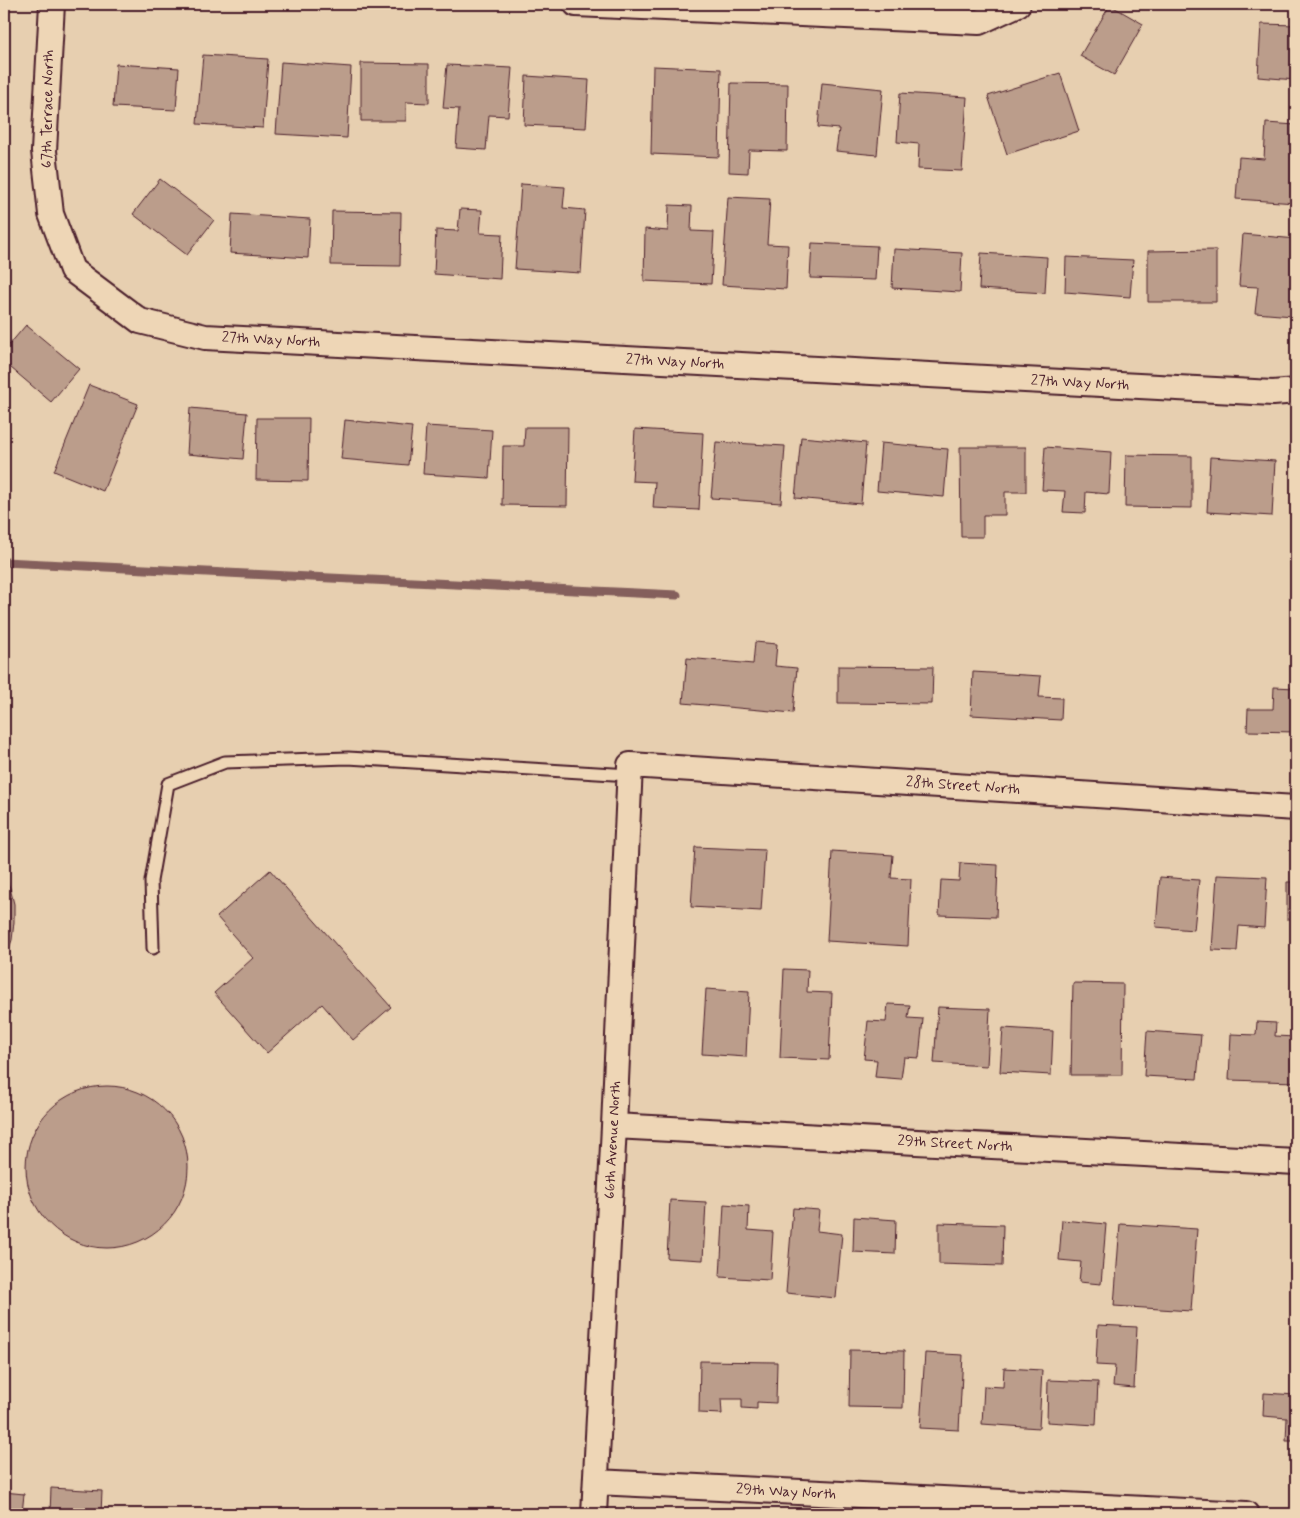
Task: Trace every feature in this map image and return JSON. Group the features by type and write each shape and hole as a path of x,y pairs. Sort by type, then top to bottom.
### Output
{"street":[{"name":"67th Terrace North","path":"52,4 44,151 51,214 72,270"},
{"path":"576,4 979,22 1018,4"},
{"name":"27th Way North","path":"72,270 140,321 205,337 1273,393 1296,391"},
{"name":"28th Street North","path":"630,770 1296,808"},
{"name":"66th Avenue North","path":"594,1514 630,770"},
{"name":"29th Street North","path":"614,1126 1296,1162"},
{"name":"29th Way North","path":"596,1482 1246,1514"}],"lane":[{"path":"153,948 151,881 168,784 225,762 348,758 630,770"}],"building":[{"path":"1110,5 1143,24 1114,75 1080,56"},
{"path":"1261,24 1296,25 1296,80 1258,77"},
{"path":"203,55 268,59 263,128 197,124"},
{"path":"281,62 351,67 347,138 276,134"},
{"path":"361,63 429,64 429,103 406,102 406,121 361,121"},
{"path":"116,64 179,68 176,110 113,107"},
{"path":"447,65 512,68 508,116 489,115 486,150 456,148 459,109 443,108"},
{"path":"653,66 721,69 719,157 651,154"},
{"path":"1060,73 1079,131 1007,154 988,96"},
{"path":"526,76 589,80 586,128 524,125"},
{"path":"731,83 788,84 787,151 749,150 748,173 729,172"},
{"path":"822,83 883,89 877,155 836,151 839,129 818,127"},
{"path":"900,93 967,97 962,171 918,169 919,144 897,142"},
{"path":"1266,123 1296,125 1296,203 1236,199 1239,157 1264,159"},
{"path":"160,179 214,220 187,255 133,214"},
{"path":"521,184 565,187 563,208 585,210 581,273 515,269"},
{"path":"728,197 770,199 767,244 788,245 786,289 722,285"},
{"path":"669,205 692,206 691,231 714,232 711,284 644,281 645,229 668,231"},
{"path":"460,209 482,210 480,233 502,234 500,279 434,274 436,230 458,231"},
{"path":"332,211 401,212 400,266 331,265"},
{"path":"232,214 310,219 308,258 230,253"},
{"path":"1243,234 1296,239 1296,284 1293,316 1255,313 1258,287 1239,286"},
{"path":"812,243 877,246 875,280 810,278"},
{"path":"894,249 962,253 960,292 892,288"},
{"path":"1216,250 1216,302 1148,302 1148,251"},
{"path":"981,253 1047,257 1045,293 979,289"},
{"path":"1066,257 1133,260 1130,297 1065,292"},
{"path":"26,325 79,369 51,402 4,362 4,351"},
{"path":"89,385 138,404 103,491 54,471"},
{"path":"190,408 247,413 243,459 187,454"},
{"path":"257,418 309,418 308,481 256,480"},
{"path":"345,420 412,427 408,465 341,459"},
{"path":"426,426 492,430 489,478 423,474"},
{"path":"525,427 568,427 567,506 502,505 503,446 524,446"},
{"path":"635,429 703,433 699,510 653,508 655,482 632,481"},
{"path":"801,437 866,443 861,504 795,498"},
{"path":"716,442 785,446 781,503 711,498"},
{"path":"881,443 948,449 944,497 877,491"},
{"path":"960,447 1026,447 1026,492 1005,492 1005,515 983,515 983,537 961,537"},
{"path":"1045,447 1111,452 1109,494 1086,492 1085,513 1063,512 1065,491 1042,490"},
{"path":"1126,455 1192,456 1192,508 1125,507"},
{"path":"1210,457 1275,461 1272,516 1207,512"},
{"path":"755,642 777,644 775,666 797,668 793,713 683,703 687,658 753,664"},
{"path":"838,666 933,667 932,704 838,703"},
{"path":"973,672 1041,676 1039,697 1062,698 1061,720 971,715"},
{"path":"1274,687 1296,688 1296,732 1247,731 1248,709 1273,709"},
{"path":"695,847 765,850 761,911 691,907"},
{"path":"832,851 893,855 891,878 911,879 908,946 827,941"},
{"path":"960,863 998,865 996,917 939,915 941,880 959,881"},
{"path":"270,870 391,1007 353,1040 322,1004 267,1053 214,993 253,958 217,917"},
{"path":"4,872 14,904 14,922 12,940 4,962"},
{"path":"1217,875 1267,877 1264,928 1239,926 1237,951 1212,950"},
{"path":"1160,877 1199,880 1194,930 1156,927"},
{"path":"1287,882 1296,882 1296,919 1287,919"},
{"path":"784,969 808,970 807,992 832,993 829,1060 780,1058"},
{"path":"1073,983 1123,984 1122,1075 1071,1075"},
{"path":"706,989 749,992 746,1057 702,1054"},
{"path":"888,1004 910,1005 908,1018 923,1019 919,1058 904,1057 901,1079 875,1077 877,1060 864,1059 868,1021 886,1022"},
{"path":"938,1007 990,1009 987,1066 934,1063"},
{"path":"1257,1022 1276,1023 1275,1036 1296,1037 1296,1082 1229,1080 1231,1034 1256,1035"},
{"path":"1003,1028 1053,1031 1051,1075 1000,1072"},
{"path":"1147,1031 1201,1035 1197,1079 1144,1076"},
{"path":"107,1086 123,1088 138,1093 152,1100 164,1110 174,1122 181,1136 186,1151 188,1167 186,1183 181,1198 174,1212 164,1224 152,1234 138,1241 123,1246 107,1248 91,1246 76,1241 62,1234 50,1224 40,1212 33,1198 28,1183 26,1167 28,1151 33,1136 40,1122 50,1110 62,1100 76,1093 91,1088"},
{"path":"670,1200 706,1202 703,1260 667,1258"},
{"path":"724,1204 749,1206 748,1230 773,1232 770,1280 720,1277"},
{"path":"793,1208 819,1210 817,1231 842,1234 836,1298 786,1293"},
{"path":"854,1217 896,1220 895,1254 853,1252"},
{"path":"1062,1220 1106,1224 1101,1284 1079,1282 1081,1262 1059,1260"},
{"path":"939,1223 1003,1225 1002,1266 939,1264"},
{"path":"1120,1224 1197,1229 1191,1311 1114,1306"},
{"path":"1098,1325 1137,1327 1134,1388 1113,1386 1115,1366 1096,1365"},
{"path":"850,1350 904,1351 903,1408 849,1407"},
{"path":"925,1353 963,1355 959,1430 920,1428"},
{"path":"700,1361 777,1362 776,1403 757,1402 757,1409 742,1408 742,1399 721,1399 722,1414 699,1413"},
{"path":"1004,1368 1042,1370 1039,1428 982,1424 984,1386 1003,1387"},
{"path":"1048,1380 1098,1382 1096,1425 1047,1422"},
{"path":"1264,1393 1296,1395 1296,1441 1286,1441 1287,1418 1263,1416"},
{"path":"51,1488 102,1491 101,1514 50,1514"},
{"path":"4,1492 24,1494 22,1514 4,1514"},
{"path":"299,1508 314,1509 313,1514 298,1514"}],"waterway":[{"path":"4,562 677,595"}]}
